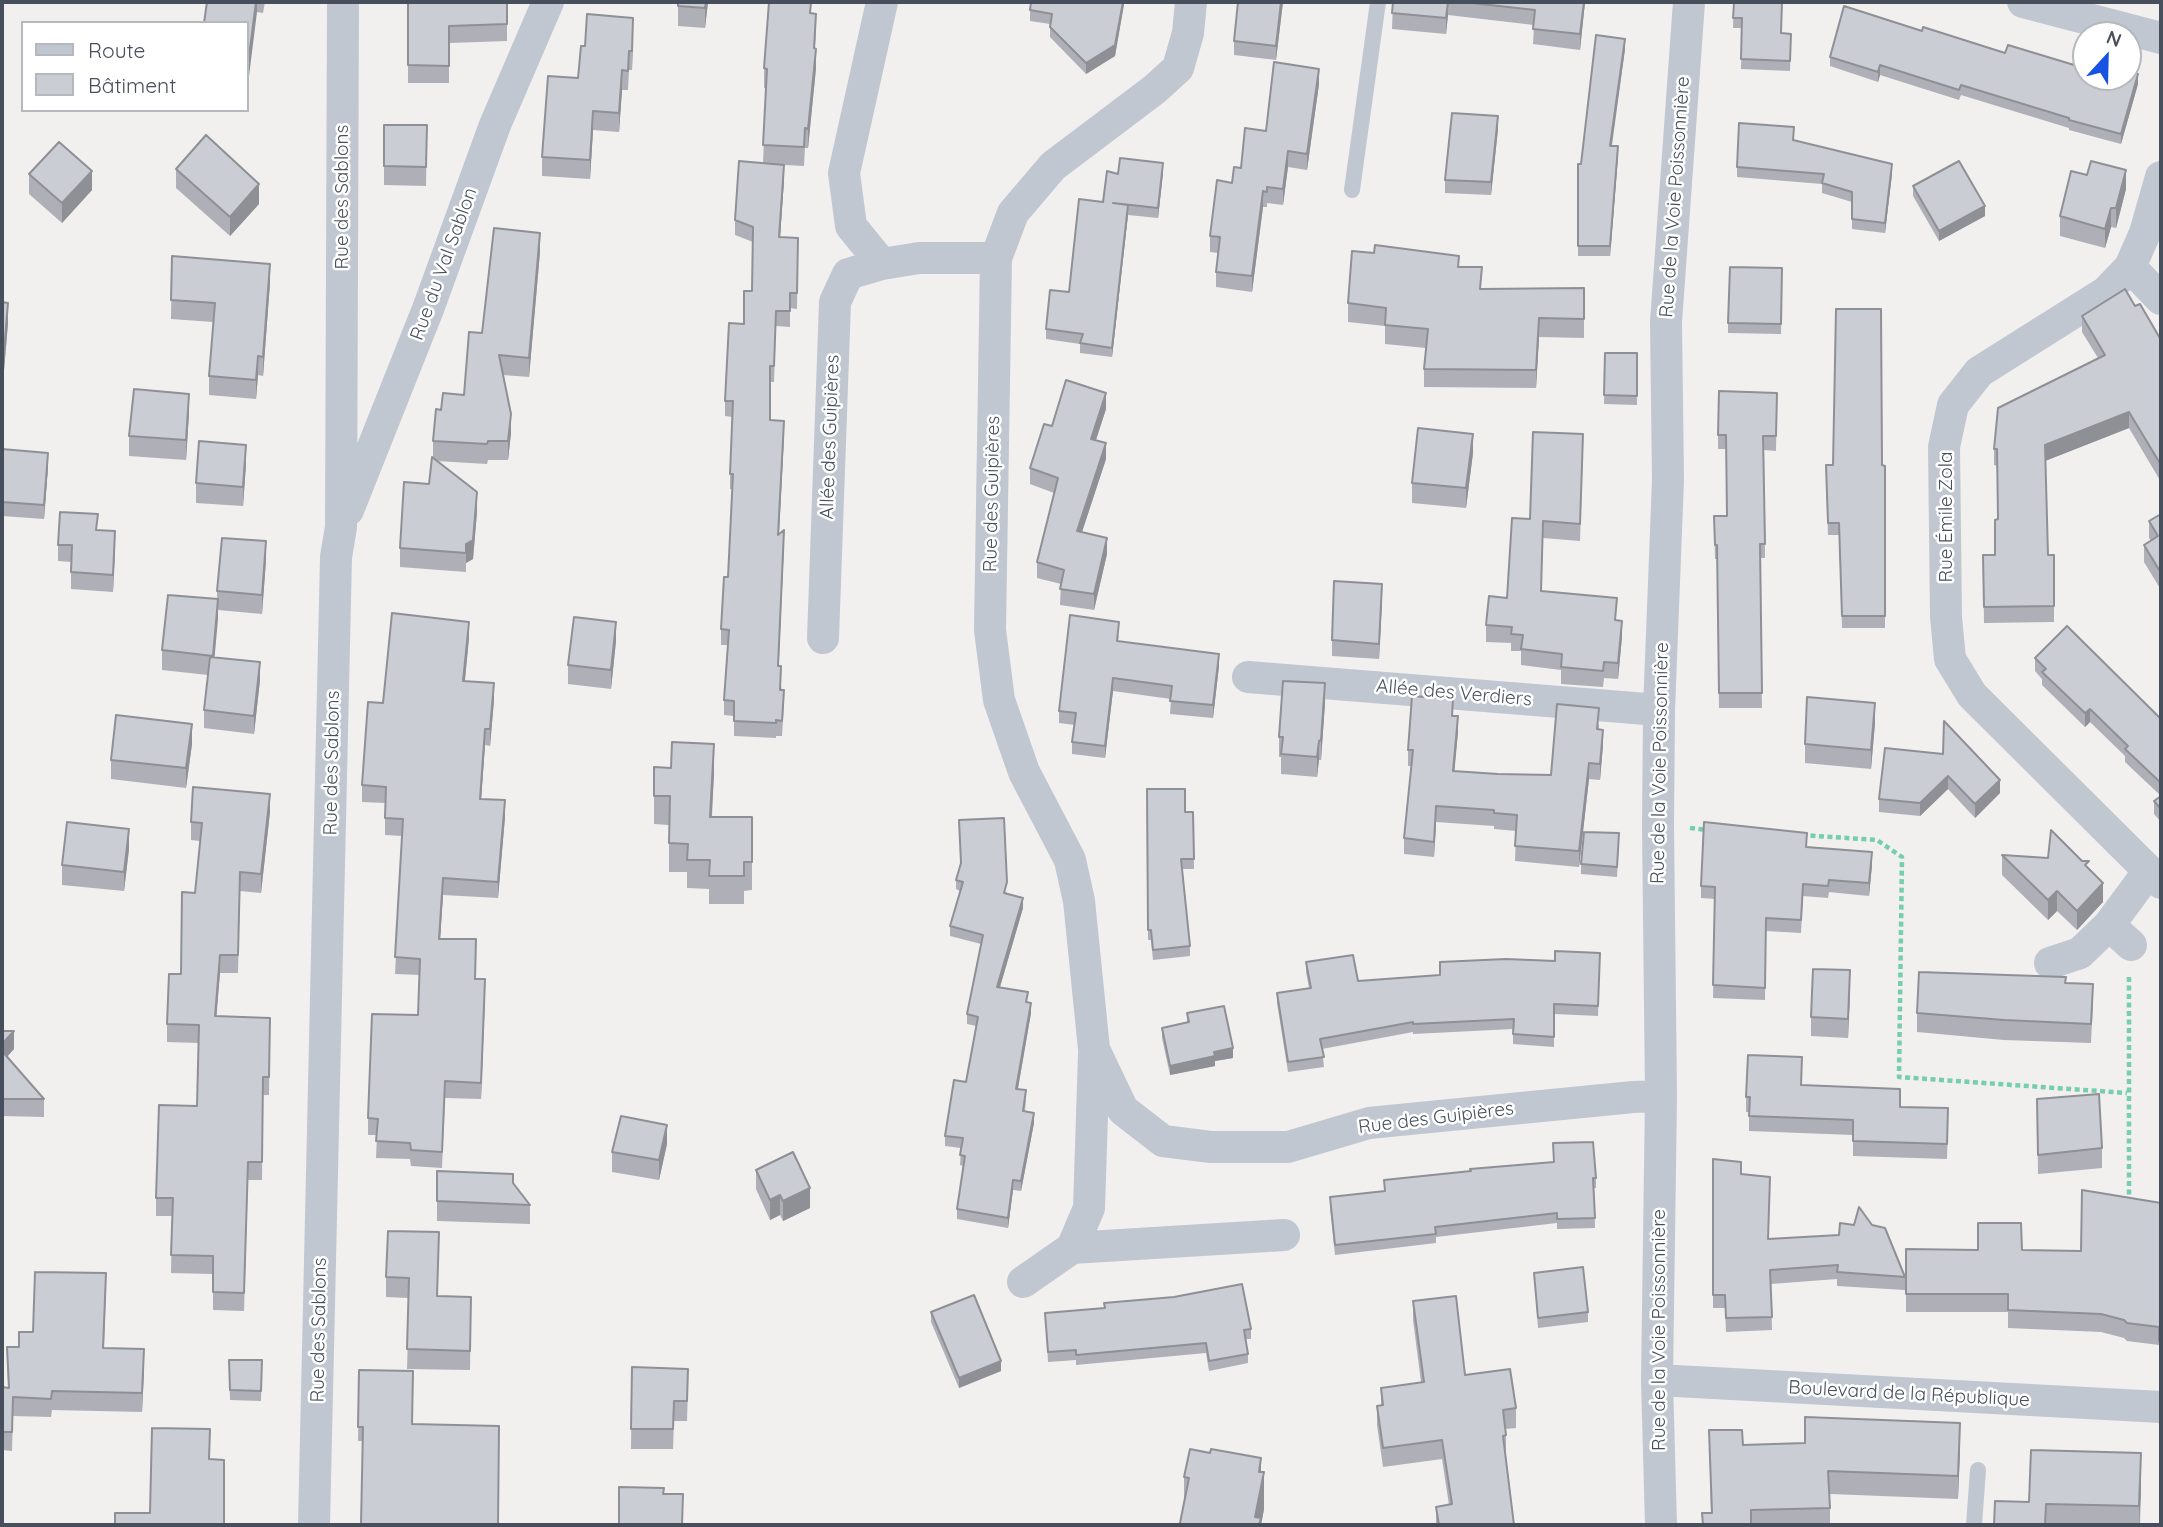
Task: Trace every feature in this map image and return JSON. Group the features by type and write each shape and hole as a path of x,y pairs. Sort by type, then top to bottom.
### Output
{"street":[{"name":"Rue des Sablons","path":"314,1525 336,556 341,527 343,2"},
{"name":"Rue du Val Sablon","path":"341,527 428,309 495,125 548,2"},
{"path":"882,2 844,173 851,226 882,264"},
{"name":"Rue des Guipières","path":"1072,1248 1089,1208 1094,1049 1079,901 1070,860 1024,772 999,699 990,630 996,258 1013,213 1054,166 1156,89 1178,68 1188,33 1191,2"},
{"name":"Rue de la Voie Poissonnière","path":"1661,1525 1657,1380 1661,1096 1658,826 1659,709 1668,480 1666,322 1689,2"},
{"path":"2023,2 2161,38"},
{"name":"Rue Émile Zola","path":"2050,963 2120,935 2155,877 1972,695 1950,659 1946,617 1944,447 1953,405 1979,372 2106,292 2130,267 2145,233 2161,177"},
{"name":"Allée des Guipières","path":"823,638 835,302 848,274 882,264 919,258 996,258"},
{"path":"2130,267 2161,299"},
{"name":"Allée des Verdiers","path":"1248,677 1659,709"},
{"name":"Rue des Guipières","path":"1094,1049 1123,1111 1163,1141 1211,1147 1288,1147 1369,1123 1661,1096"},
{"path":"1023,1282 1072,1248 1284,1235"},
{"name":"Boulevard de la République","path":"1657,1380 2161,1407"}],"lane":[{"path":"1352,190 1378,2"},
{"path":"1973,1525 1978,1470"}],"path":[{"path":"1658,826 1713,830"},
{"path":"1795,835 1877,840 1902,857 1899,1077 2127,1093"},
{"path":"2120,935 2129,1206 2140,1208"}],"building":[{"path":"207,2 256,2 248,64 248,21 204,21"},
{"path":"408,2 507,2 507,24 449,26 449,66 408,65"},
{"path":"678,2 706,2 705,8 678,6"},
{"path":"769,2 811,2 810,13 816,14 816,49 804,147 763,145 767,69 764,68"},
{"path":"1031,2 1123,2 1115,45 1086,63 1050,27 1052,14 1030,10"},
{"path":"1238,2 1281,2 1276,46 1234,41"},
{"path":"1393,2 1448,2 1446,18 1392,13"},
{"path":"1463,2 1584,2 1580,34 1533,29 1535,10"},
{"path":"1734,2 1782,2 1781,33 1791,34 1790,61 1741,59 1742,18 1733,18"},
{"path":"1844,6 1922,31 1923,27 2005,53 2008,45 2072,64 2072,91 2133,91 2121,134 1961,85 1959,90 1880,65 1878,72 1830,57"},
{"path":"587,14 633,18 632,51 629,51 628,71 622,70 619,113 593,111 590,160 542,157 548,76 578,78 581,46 585,46"},
{"path":"1596,35 1625,39 1610,146 1618,146 1610,246 1578,246 1578,164 1581,164"},
{"path":"1274,62 1319,69 1307,154 1288,151 1283,189 1267,187 1267,192 1263,191 1252,276 1216,272 1220,237 1210,236 1217,180 1232,183 1234,167 1241,168 1245,128 1266,131"},
{"path":"1452,113 1498,116 1491,182 1445,180"},
{"path":"1739,123 1794,127 1793,140 1892,164 1885,223 1852,219 1852,192 1822,183 1824,174 1737,167"},
{"path":"384,125 427,125 426,167 384,166"},
{"path":"206,135 259,184 230,217 176,169"},
{"path":"59,142 92,171 62,203 29,174"},
{"path":"1120,158 1163,163 1158,208 1113,203 1128,205 1112,348 1080,343 1083,334 1046,329 1050,290 1069,292 1079,199 1103,202 1107,171 1118,174"},
{"path":"739,161 784,165 779,237 798,238 797,293 790,293 790,311 776,311 774,366 770,366 770,420 784,421 778,535 784,530 778,666 781,666 780,690 784,690 782,721 776,720 776,723 734,721 734,701 724,700 729,630 721,629 724,577 728,577 733,474 730,474 733,401 725,401 729,323 744,324 744,291 752,291 753,227 735,220"},
{"path":"1959,161 1985,206 1939,231 1913,186"},
{"path":"2091,161 2126,170 2116,208 2111,208 2105,229 2060,216 2071,171 2087,175"},
{"path":"494,228 540,233 529,358 499,355 511,414 508,441 488,441 487,444 433,441 436,409 441,410 443,393 464,395 469,332 482,333"},
{"path":"1375,245 1459,256 1458,267 1482,267 1480,289 1584,288 1584,319 1539,318 1536,370 1424,369 1428,329 1385,325 1386,308 1348,303 1352,251 1374,253"},
{"path":"172,256 270,264 263,357 258,356 256,380 209,376 215,303 171,300"},
{"path":"1730,267 1782,268 1781,324 1728,323"},
{"path":"2125,289 2135,306 2140,304 2161,340 2161,465 2129,412 2045,445 2048,555 2054,555 2054,606 1984,607 1983,555 1995,555 1995,520 1998,519 1997,449 1994,449 1998,408 2105,355 2082,316"},
{"path":"2,302 8,303 3,363 2,363"},
{"path":"1836,309 1881,309 1885,616 1842,616 1839,523 1828,523 1826,465 1833,465"},
{"path":"1605,353 1637,353 1637,396 1604,395"},
{"path":"1066,380 1106,393 1091,439 1106,443 1077,531 1107,538 1094,594 1060,589 1064,570 1037,562 1058,478 1030,468 1044,424 1052,426"},
{"path":"134,389 189,394 186,440 129,436"},
{"path":"1719,391 1777,393 1776,436 1763,436 1765,544 1760,544 1762,693 1719,693 1717,545 1714,516 1727,516 1726,435 1718,435"},
{"path":"1418,428 1473,434 1466,488 1412,483"},
{"path":"1533,432 1583,434 1580,524 1543,521 1541,591 1617,598 1615,620 1622,621 1618,663 1604,662 1603,671 1561,667 1562,654 1521,649 1523,635 1511,634 1512,627 1486,625 1489,596 1507,598 1512,518 1530,519"},
{"path":"199,441 246,445 243,487 196,483"},
{"path":"2,449 48,453 44,505 2,502"},
{"path":"432,457 477,492 473,540 466,544 466,553 400,548 404,482 429,484"},
{"path":"60,512 98,514 96,530 115,531 113,575 71,572 72,545 58,545"},
{"path":"2161,514 2161,573 2144,545 2158,536 2149,521"},
{"path":"222,538 266,541 262,595 217,591"},
{"path":"1334,581 1382,584 1379,644 1332,640"},
{"path":"168,595 218,599 213,656 162,650"},
{"path":"392,613 469,622 463,681 494,683 490,729 485,729 480,799 505,800 498,882 443,878 439,939 476,939 475,979 485,979 481,1083 445,1081 442,1152 411,1150 410,1143 376,1141 378,1119 368,1118 372,1014 418,1015 420,959 395,957 403,819 385,818 386,787 362,785 368,702 383,703"},
{"path":"1070,615 1119,622 1117,641 1219,654 1213,705 1170,701 1172,686 1113,678 1105,746 1072,742 1076,713 1059,711"},
{"path":"574,617 616,622 611,670 568,665"},
{"path":"2067,626 2161,719 2161,783 2125,749 2128,746 2090,709 2085,713 2042,672 2046,669 2035,658"},
{"path":"210,657 260,662 254,716 204,710"},
{"path":"1283,681 1325,683 1321,740 1317,757 1281,754 1283,737 1279,737"},
{"path":"1412,696 1453,699 1452,716 1458,716 1453,771 1498,774 1551,775 1557,704 1599,708 1597,729 1603,730 1600,764 1589,763 1579,851 1515,846 1517,815 1494,813 1494,810 1436,806 1434,842 1404,838 1413,750 1408,750"},
{"path":"1807,697 1875,703 1871,750 1805,744"},
{"path":"116,715 192,724 186,768 111,760"},
{"path":"1944,721 2000,780 1975,804 1948,776 1920,803 1879,799 1885,748 1943,754"},
{"path":"672,742 714,744 710,817 752,817 752,862 744,862 744,876 709,876 710,860 687,860 688,844 669,843 670,796 654,796 654,767 671,768"},
{"path":"193,787 270,794 261,874 240,872 238,955 220,955 215,1016 270,1018 269,1077 263,1077 262,1162 248,1162 244,1293 213,1292 213,1256 171,1255 173,1198 156,1198 159,1105 197,1106 199,1025 167,1024 169,974 181,974 182,892 195,893 202,823 191,822"},
{"path":"1147,789 1185,789 1185,812 1193,812 1194,859 1181,859 1190,946 1153,950 1151,930 1148,930"},
{"path":"2161,796 2161,809 2154,801"},
{"path":"1004,818 1007,882 1004,893 1023,898 997,987 1028,992 1026,1002 1031,1003 1016,1089 1026,1090 1023,1111 1034,1113 1021,1181 1013,1180 1008,1218 957,1209 965,1156 960,1155 963,1138 945,1136 954,1080 966,1082 978,1017 967,1014 983,935 950,926 963,882 956,880 961,863 959,820"},
{"path":"67,822 129,829 124,872 62,865"},
{"path":"1704,822 1807,833 1806,847 1872,852 1869,883 1829,880 1828,886 1803,884 1801,920 1766,918 1765,988 1713,985 1715,887 1701,886"},
{"path":"2051,830 2082,861 2089,861 2085,865 2103,883 2077,911 2057,891 2048,900 2002,855 2048,858"},
{"path":"1584,832 1619,833 1617,867 1581,864"},
{"path":"1555,951 1600,953 1598,1006 1554,1004 1554,1037 1513,1034 1514,1019 1413,1022 1320,1039 1324,1057 1288,1062 1277,993 1311,988 1306,962 1353,955 1358,981 1440,975 1440,962 1506,959 1555,961"},
{"path":"1813,969 1850,970 1848,1019 1811,1017"},
{"path":"1919,972 2066,977 2065,983 2093,984 2091,1024 1917,1013"},
{"path":"1224,1006 1233,1048 1214,1052 1215,1056 1170,1066 1162,1028 1189,1022 1187,1013"},
{"path":"2,1031 14,1031 2,1044"},
{"path":"2,1051 44,1099 2,1099"},
{"path":"1748,1055 1802,1057 1801,1085 1900,1089 1900,1107 1948,1108 1947,1144 1853,1141 1853,1120 1749,1116 1750,1097 1746,1097"},
{"path":"2099,1094 2102,1148 2038,1155 2037,1099"},
{"path":"621,1116 667,1125 659,1160 612,1152"},
{"path":"1593,1142 1595,1218 1557,1219 1557,1213 1435,1227 1436,1234 1335,1245 1330,1197 1385,1191 1384,1180 1554,1162 1553,1143"},
{"path":"793,1152 810,1188 783,1201 780,1195 770,1200 756,1170"},
{"path":"1713,1159 1741,1162 1741,1174 1770,1177 1768,1239 1839,1235 1840,1223 1854,1225 1859,1207 1872,1225 1885,1228 1905,1277 1837,1272 1838,1265 1770,1270 1772,1317 1726,1318 1725,1295 1713,1295"},
{"path":"437,1171 513,1174 513,1183 530,1205 437,1201"},
{"path":"2082,1190 2161,1203 2161,1341 2159,1327 2127,1323 2101,1314 2008,1310 2008,1294 1906,1294 1906,1249 1978,1250 1978,1223 2021,1223 2022,1250 2081,1251"},
{"path":"388,1231 439,1232 437,1296 471,1297 470,1351 407,1349 409,1278 386,1277"},
{"path":"1583,1267 1588,1312 1538,1318 1534,1273"},
{"path":"35,1272 106,1273 103,1348 144,1349 142,1393 52,1391 51,1399 13,1397 12,1432 2,1432 2,1387 9,1388 7,1347 19,1347 19,1332 33,1332"},
{"path":"1242,1284 1251,1329 1244,1330 1248,1354 1209,1361 1206,1343 1076,1355 1076,1350 1048,1352 1045,1313 1105,1308 1104,1303 1174,1297"},
{"path":"974,1295 1001,1361 959,1378 931,1312"},
{"path":"1456,1296 1465,1375 1510,1369 1516,1408 1503,1410 1506,1435 1503,1436 1514,1525 1439,1525 1436,1507 1452,1504 1442,1440 1383,1448 1377,1406 1383,1405 1381,1388 1424,1382 1413,1301"},
{"path":"229,1360 262,1360 261,1391 230,1390"},
{"path":"632,1367 688,1369 687,1401 674,1401 673,1429 631,1429"},
{"path":"359,1370 413,1371 412,1424 499,1426 498,1525 361,1525 363,1427 358,1427"},
{"path":"1805,1417 1960,1423 1958,1476 1828,1471 1830,1508 1751,1510 1751,1525 1703,1525 1702,1513 1712,1513 1709,1430 1742,1430 1743,1445 1805,1443"},
{"path":"152,1428 210,1429 209,1459 224,1460 224,1525 115,1525 115,1513 150,1513"},
{"path":"1190,1449 1210,1453 1211,1449 1261,1458 1259,1472 1264,1472 1255,1517 1261,1518 1259,1525 1177,1525 1180,1523 1189,1478 1184,1477"},
{"path":"2031,1450 2141,1453 2139,1506 2046,1504 2045,1525 1994,1525 1995,1501 2029,1502"},
{"path":"619,1487 664,1488 663,1494 683,1494 682,1525 619,1525"}]}
